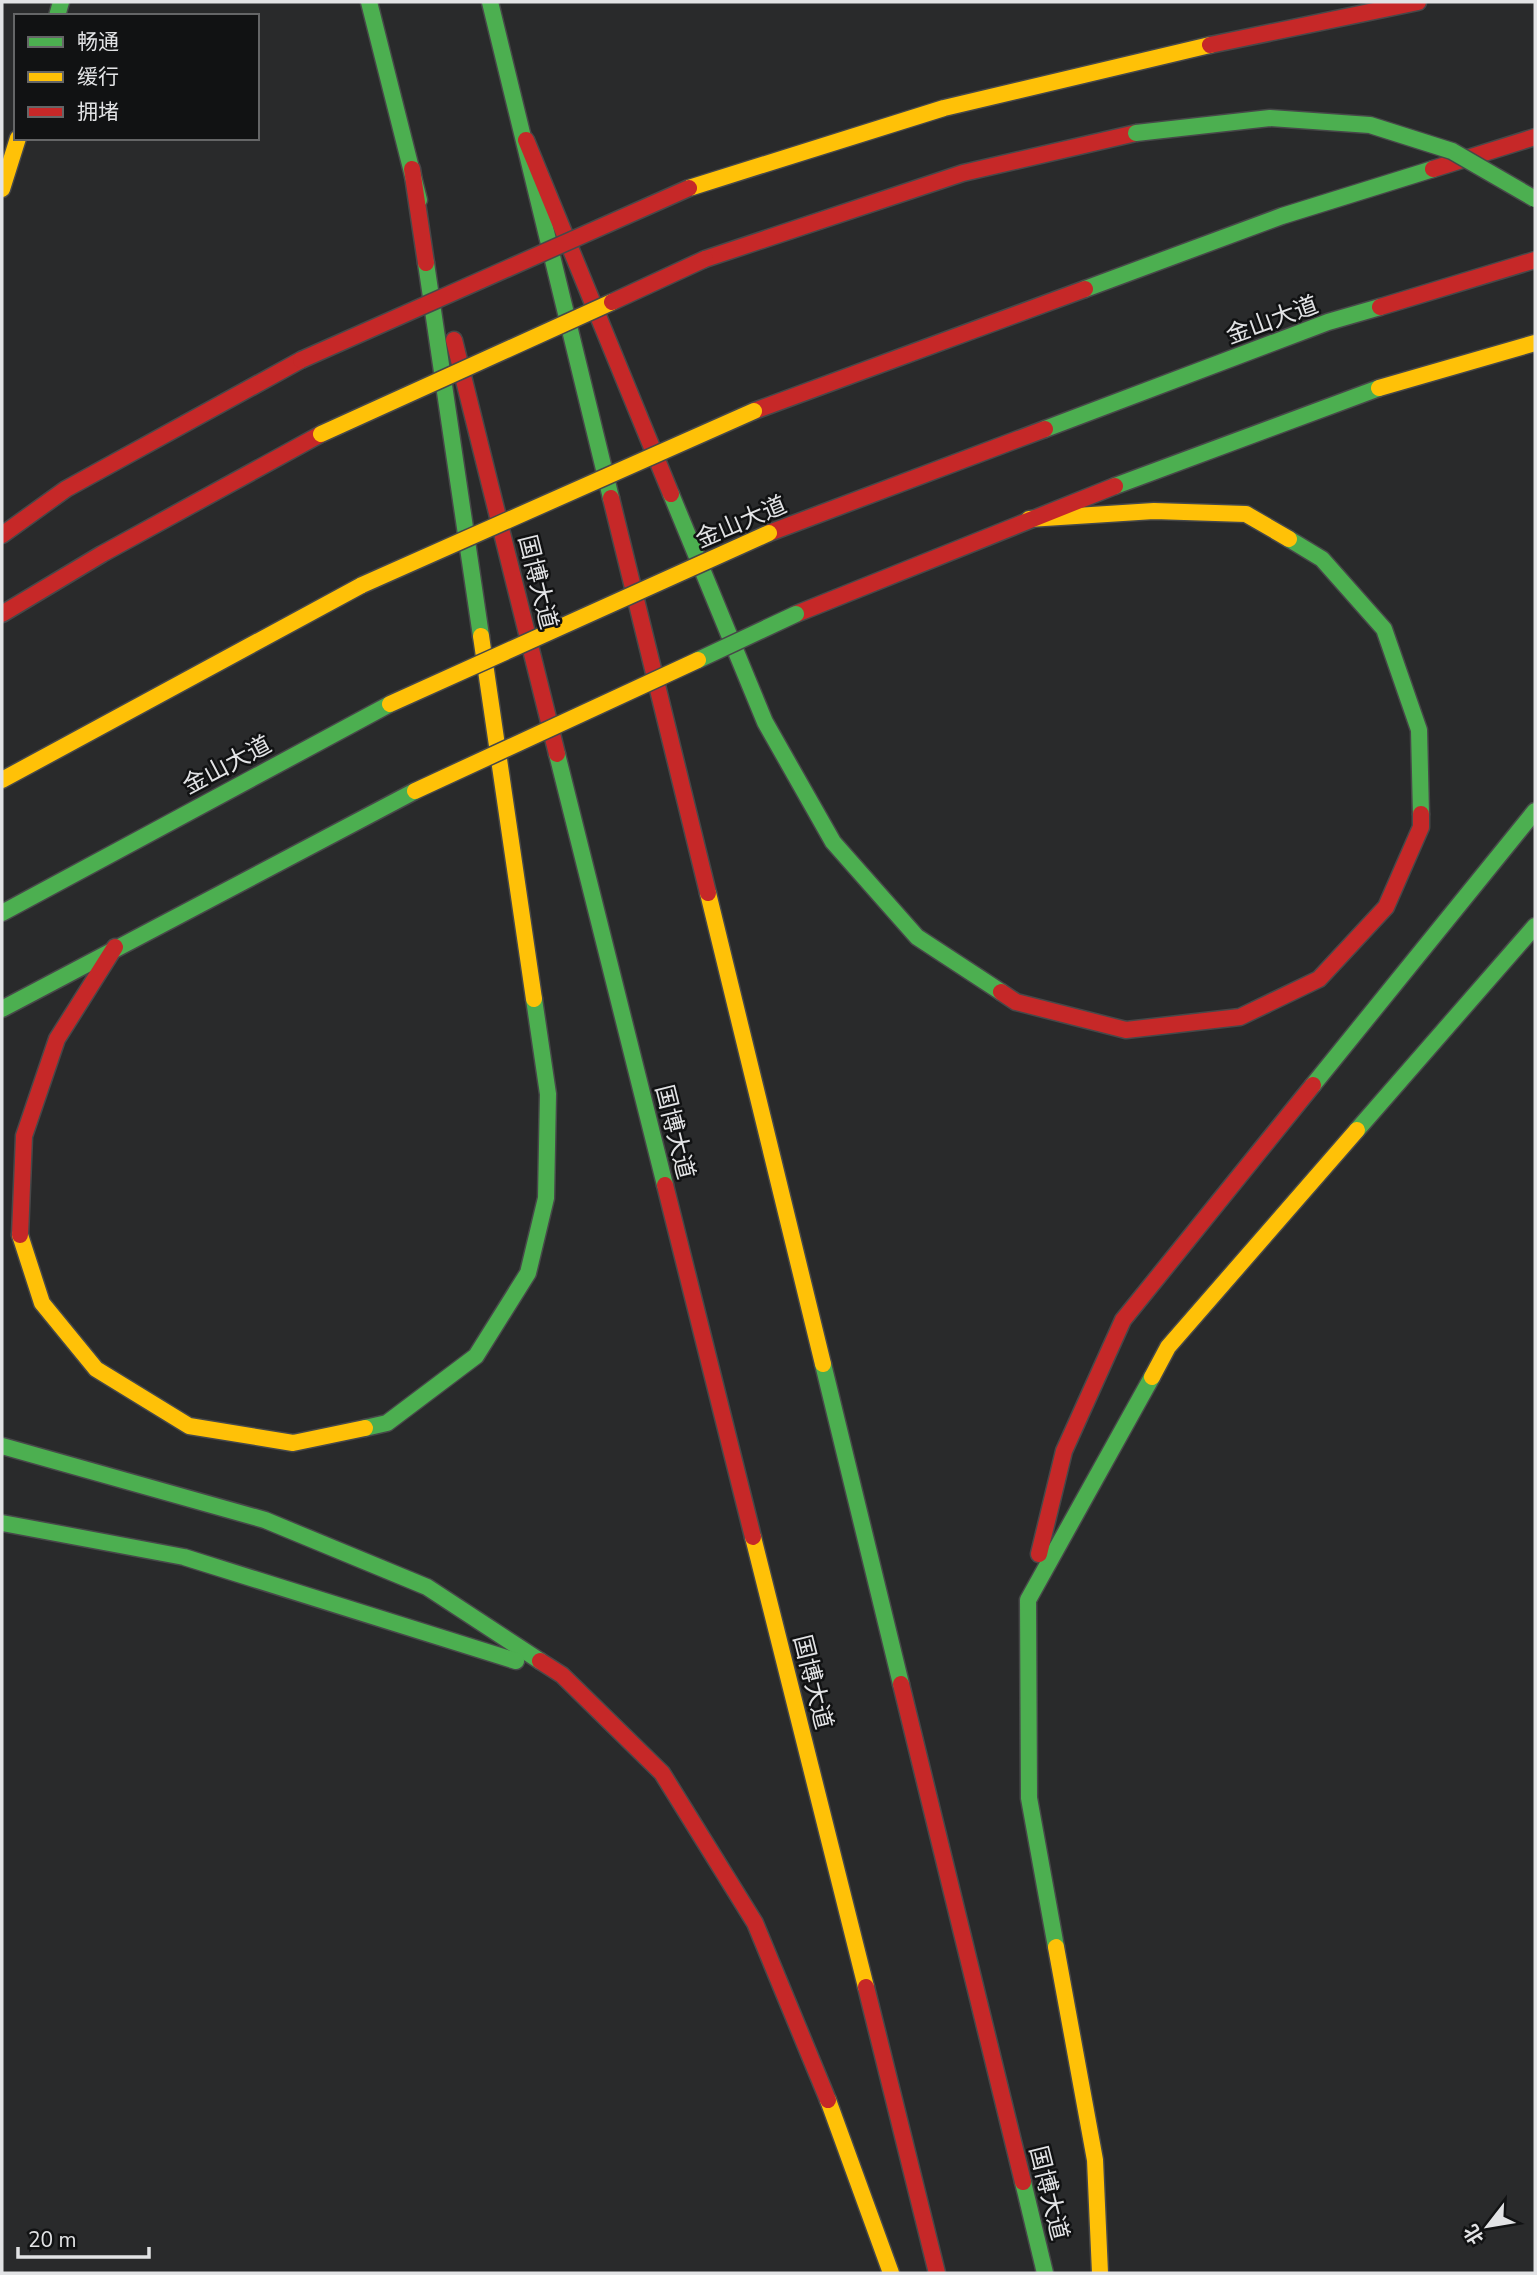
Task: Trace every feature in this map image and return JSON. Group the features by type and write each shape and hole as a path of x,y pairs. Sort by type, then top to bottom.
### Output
{"main road":[{"name":"国博大道","path":"369,2 937,2273"},
{"name":"国博大道","path":"490,2 1045,2273"},
{"path":"2,535 66,489 301,360 689,188 944,108 1202,47 1418,2"},
{"path":"2,614 102,554 321,434 705,259 963,173 1136,133 1270,118 1370,125 1452,150 1535,200"},
{"path":"2,780 362,585 754,411 1282,216 1535,137"},
{"path":"2,189 17,140"},
{"path":"526,141 765,722 833,842 917,937 1016,1002 1126,1030 1240,1017 1319,979 1386,907 1421,827 1419,730 1384,629 1322,559 1246,514 1154,511 1029,519"},
{"path":"115,947 57,1039 24,1136 18,1230 42,1303 96,1369 189,1426 293,1443 387,1423 476,1356 528,1273 545,1198 548,1094 412,169"},
{"name":"金山大道","path":"2,913 390,704 769,533 1328,322 1535,260"},
{"path":"2,1009 415,791 796,614 1029,519 1352,396 1535,343"},
{"path":"1101,2273 1095,2161 1029,1798 1028,1600 1064,1451 1123,1320 1535,811"},
{"path":"1028,1600 1168,1347 1535,926"},
{"path":"2,1446 277,1525 427,1587 562,1675 662,1773 755,1923 826,2095 891,2273"},
{"path":"2,1523 184,1557 562,1675"}],"traffic: fast":[{"path":"58,14 61,2"},
{"path":"369,2 419,200"},
{"path":"490,2 611,498"},
{"path":"1136,133 1270,118 1370,125 1452,151 1535,199"},
{"path":"1085,289 1282,216 1433,169"},
{"path":"426,263 481,636"},
{"path":"1045,429 1328,322 1380,307"},
{"path":"1115,486 1379,388"},
{"path":"671,494 765,722 833,842 917,937 1001,992"},
{"path":"1289,539 1322,559 1384,629 1419,730 1421,814"},
{"path":"698,660 796,614"},
{"path":"2,913 390,704"},
{"path":"557,754 665,1185"},
{"path":"2,1009 415,791"},
{"path":"1313,1085 1535,811"},
{"path":"1357,1130 1535,926"},
{"path":"365,1428 387,1423 476,1356 528,1273 546,1198 548,1094 534,999"},
{"path":"823,1364 901,1684"},
{"path":"1056,1947 1029,1798 1028,1600 1152,1377"},
{"path":"2,1446 265,1520 427,1587 540,1661"},
{"path":"2,1523 184,1557 516,1661"},
{"path":"1023,2182 1045,2273"}],"traffic: slow":[{"path":"689,188 944,108 1210,45"},
{"path":"2,189 17,140"},
{"path":"321,434 612,302"},
{"path":"1379,388 1535,343"},
{"path":"362,585 754,411"},
{"path":"1029,519 1154,511 1246,514 1289,539"},
{"path":"390,704 769,533"},
{"path":"2,780 362,585"},
{"path":"481,636 534,999"},
{"path":"415,791 698,660"},
{"path":"708,893 823,1364"},
{"path":"1152,1377 1168,1347 1357,1130"},
{"path":"20,1235 42,1303 96,1369 189,1426 293,1443 365,1428"},
{"path":"753,1537 866,1987"},
{"path":"1056,1947 1095,2160 1100,2273"},
{"path":"828,2100 891,2273"}],"traffic: jam":[{"path":"1210,45 1418,2"},
{"path":"705,259 963,173 1136,133"},
{"path":"1433,169 1535,137"},
{"path":"526,140 671,494"},
{"path":"412,169 426,263"},
{"path":"301,360 689,188"},
{"path":"612,302 705,259"},
{"path":"1380,307 1535,260"},
{"path":"754,411 1085,289"},
{"path":"454,340 557,754"},
{"path":"2,535 66,489 301,360"},
{"path":"769,533 1045,429"},
{"path":"2,614 102,554 321,434"},
{"path":"796,614 1115,486"},
{"path":"611,498 708,893"},
{"path":"1001,992 1016,1002 1126,1030 1240,1017 1319,979 1386,907 1421,827 1421,814"},
{"path":"20,1235 24,1136 57,1039 115,947"},
{"path":"1039,1554 1064,1451 1123,1320 1313,1085"},
{"path":"665,1185 753,1537"},
{"path":"540,1661 562,1675 662,1773 755,1923 828,2100"},
{"path":"901,1684 1023,2182"},
{"path":"866,1987 937,2273"}]}
